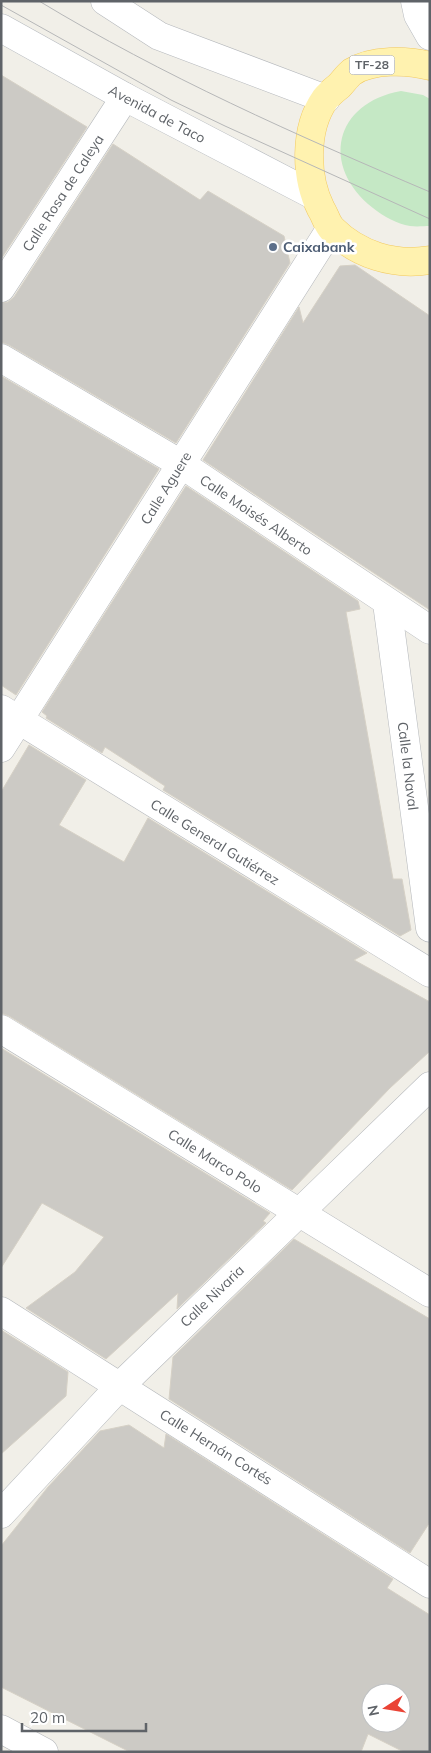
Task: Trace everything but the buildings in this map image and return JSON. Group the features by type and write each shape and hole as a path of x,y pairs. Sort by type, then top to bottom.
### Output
{"main road":[{"name":"TF-28","path":"430,66 414,61 379,62 352,72 326,99 318,112 310,141 308,164 315,196 331,228 354,246 382,259 412,263 430,260"}],"street":[{"path":"105,1 159,36 326,99"},
{"path":"414,1 418,15 430,36"},
{"name":"Avenida de Taco","path":"1,28 125,97 315,196"},
{"name":"Calle Rosa de Caleya","path":"1,288 125,97"},
{"name":"Calle Aguere","path":"1,748 10,715 181,464 331,228"},
{"name":"Calle Moisés Alberto","path":"1,358 181,464 430,630"},
{"name":"Calle la Naval","path":"387,603 430,928"},
{"name":"Calle General Gutiérrez","path":"10,715 430,973"},
{"name":"Calle Marco Polo","path":"1,1029 430,1293"},
{"name":"Calle Nivaria","path":"1,1514 120,1386 430,1086"},
{"name":"Calle Hernán Cortés","path":"1,1311 430,1584"},
{"path":"1,1729 44,1752"}],"green space":[{"path":"401,91 423,95 430,99 430,226 405,225 386,217 373,208 356,191 346,174 341,156 342,138 349,122 361,108 378,98"}],"tram line":[{"path":"39,1 134,54 231,103 330,149 430,192"},
{"path":"1,5 171,100 430,219"}],"place":[{"name":"Caixabank","path":"273,247"}]}
